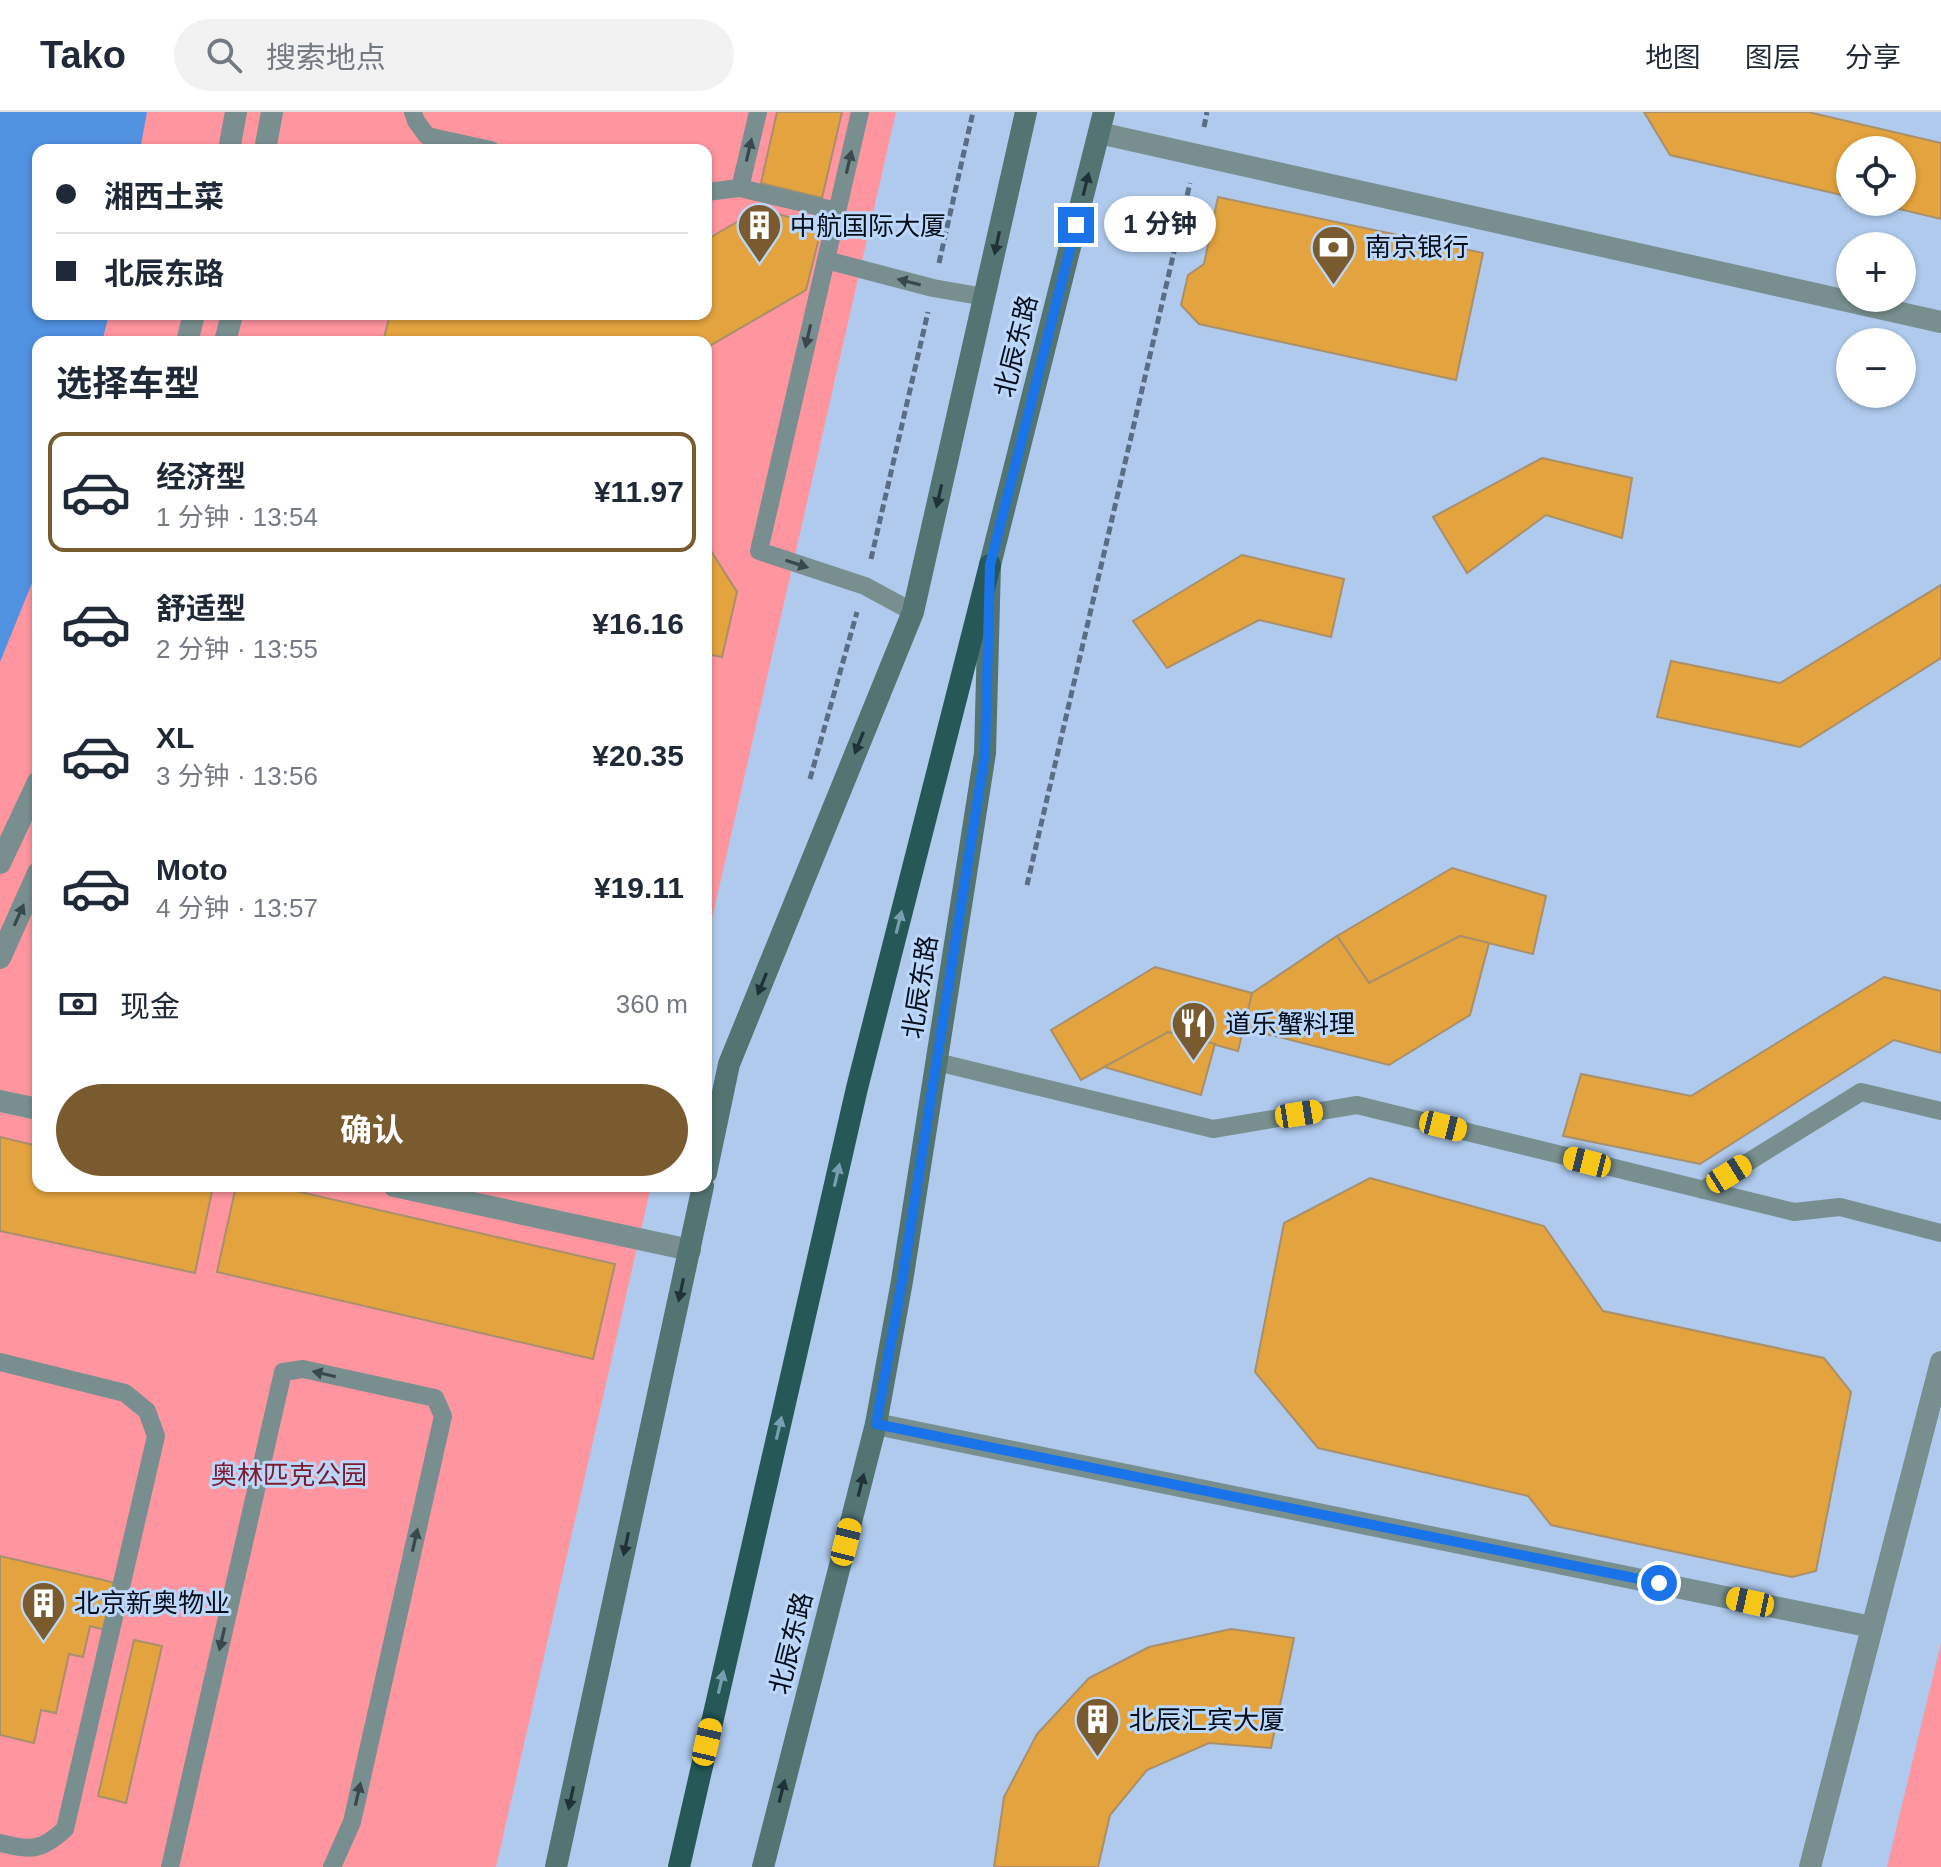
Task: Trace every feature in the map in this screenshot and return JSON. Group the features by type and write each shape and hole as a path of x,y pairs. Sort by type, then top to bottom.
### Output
{"highway":[{"path":"679,1867 857,1088 990,565"}],"main road":[{"name":"北辰东路","path":"712,1145 729,1064 913,612 1026,112"},
{"name":"北辰东路","path":"763,1867 876,1424 985,753 990,565 1101,122"},
{"path":"556,1867 702,1192"}],"street":[{"path":"230,144 236,112"},
{"path":"266,144 272,112"},
{"path":"1101,122 1197,155 1941,322"},
{"path":"0,863 32,795"},
{"path":"0,958 32,886"},
{"path":"0,1101 32,1108"},
{"path":"422,1192 690,1250"},
{"path":"1810,1867 1941,1362"},
{"path":"876,1424 1872,1627"}],"lane":[{"path":"413,112 427,136 464,144"},
{"path":"740,188 758,112"},
{"path":"860,112 759,551 865,586 913,612"},
{"path":"712,191 740,188 837,211"},
{"path":"826,260 933,288 985,297"},
{"path":"937,1062 1213,1129 1357,1105 1794,1212 1840,1207 1941,1233"},
{"path":"1703,1190 1861,1092 1941,1111"},
{"path":"0,1362 125,1393 147,1411 156,1436 65,1829 47,1845 29,1849 0,1843"},
{"path":"170,1867 283,1372 303,1369 435,1398 443,1416 352,1822 332,1867"}],"path":[{"path":"1027,885 1207,112"}],"green space":[{"name":"奥林匹克公园","path":"0,112 896,112 712,919 712,336 32,336 32,1192 650,1192 496,1867 0,1867"},
{"path":"1941,1643 1941,1867 1887,1867"}],"water":[{"path":"0,112 147,112 141,144 32,144 32,320 108,320 104,336 32,336 32,583 0,662"}],"building":[{"path":"777,112 842,112 822,198 761,183"},
{"path":"1644,112 1808,112 1911,136 1836,136 1836,194 1670,155"},
{"path":"1916,137 1941,143 1941,219 1916,213"},
{"path":"1218,197 1483,253 1456,380 1199,324 1181,305 1188,275 1204,264"},
{"name":"中航国际大厦","path":"759,209 822,226 806,290 712,345 712,336 384,336 388,320 712,320 712,236"},
{"path":"1542,458 1632,478 1622,538 1546,515 1467,573 1433,517"},
{"path":"712,552 737,592 722,657 712,655"},
{"path":"1242,555 1344,579 1331,637 1259,620 1167,668 1133,621"},
{"path":"1941,585 1941,658 1800,747 1657,717 1671,661 1780,683"},
{"path":"1452,868 1546,896 1533,954 1460,936 1369,983 1337,936"},
{"path":"1337,936 1369,983 1460,936 1489,943 1470,1015 1389,1065 1243,1028 1252,993"},
{"path":"1155,967 1252,993 1238,1051 1168,1032 1081,1080 1051,1030"},
{"path":"1884,977 1941,991 1941,1053 1894,1040 1700,1164 1563,1136 1581,1074 1691,1096"},
{"path":"1168,1032 1215,1044 1201,1095 1104,1067"},
{"path":"0,1137 32,1145 32,1192 212,1192 195,1273 0,1231"},
{"path":"1370,1178 1544,1226 1603,1311 1824,1358 1851,1392 1816,1571 1792,1577 1551,1525 1528,1496 1318,1448 1255,1372 1284,1223"},
{"path":"235,1192 300,1192 615,1264 593,1359 217,1272"},
{"name":"北京新奥物业","path":"0,1556 116,1583 105,1630 90,1626 83,1657 69,1654 56,1713 41,1710 34,1743 0,1735"},
{"name":"北辰汇宾大厦","path":"1231,1629 1294,1638 1271,1748 1209,1743 1147,1770 1110,1815 1098,1867 994,1867 1004,1797 1037,1734 1089,1678 1149,1647"},
{"path":"134,1640 162,1646 126,1803 98,1796"}],"place":[{"name":"中航国际大厦","path":"759,265"},
{"name":"南京银行","path":"1334,286"},
{"name":"道乐蟹料理","path":"1194,1063"},
{"name":"北京新奥物业","path":"43,1642"},
{"name":"北辰汇宾大厦","path":"1098,1759"}],"route":[{"path":"1076,225 990,565 985,753 902,1281 876,1424 1659,1583"}]}
